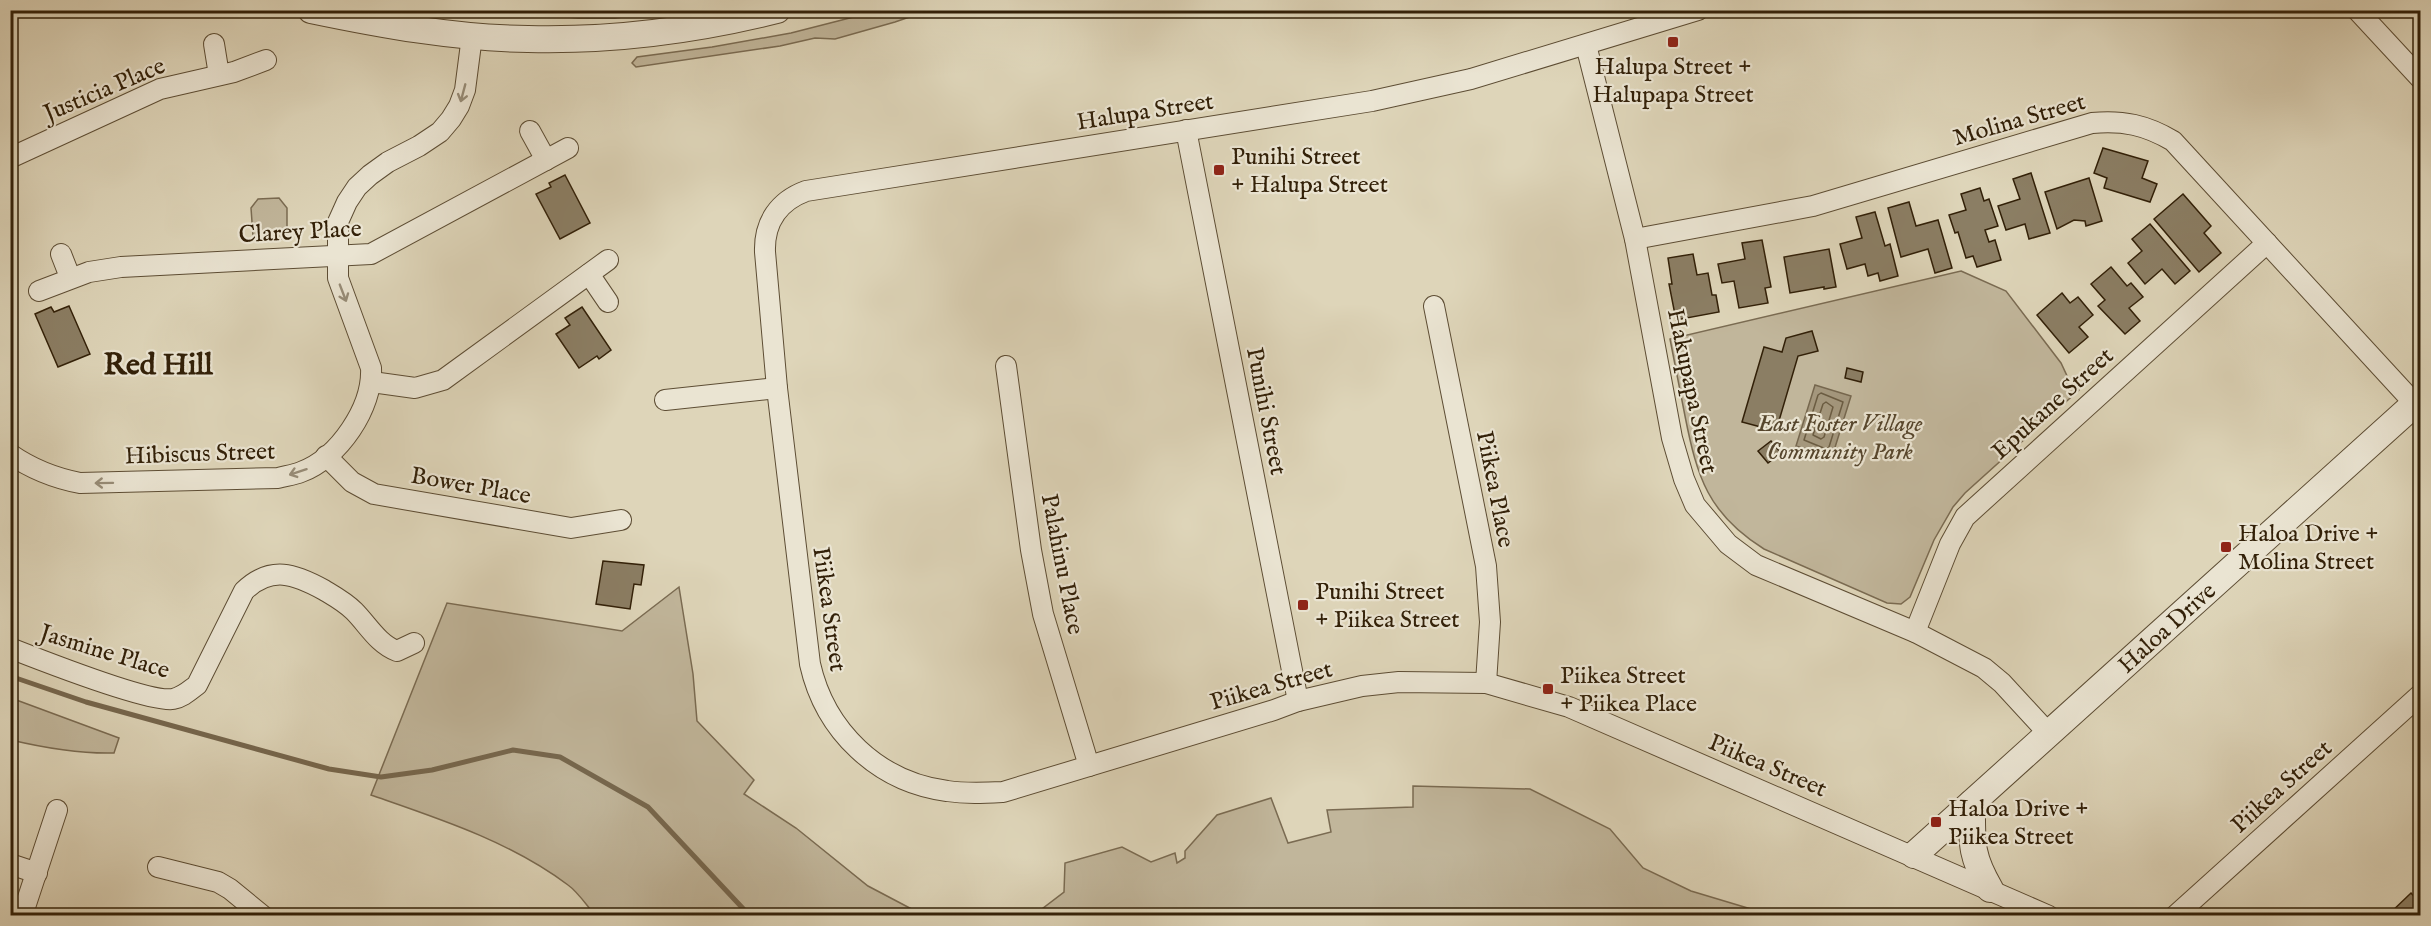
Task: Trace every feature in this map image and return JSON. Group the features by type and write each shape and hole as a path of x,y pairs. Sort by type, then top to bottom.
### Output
{"street":[{"path":"311,10 372,23 472,36 528,39 645,33 730,21 777,10"},
{"name":"Halupa Street","path":"777,388 764,243 765,233 773,215 785,201 794,195 818,189 1372,101 1471,79 1698,10"},
{"path":"2357,10 2421,78"},
{"path":"472,36 465,90 452,119 433,137 387,162 357,187 338,222 338,278 371,368 372,382 415,388 442,380 608,260"},
{"path":"214,44 219,75"},
{"name":"Hakupapa Street","path":"1586,45 1635,238 1672,438 1684,480 1695,505 1728,544 1756,565 1915,632 1984,668 2002,683 2049,734"},
{"name":"Justicia Place","path":"10,158 160,89 219,75 266,60"},
{"name":"Molina Street","path":"1635,238 1813,206 2092,123 2115,121 2136,124 2157,131 2173,141 2418,401"},
{"path":"530,130 546,160"},
{"name":"Punihi Street","path":"1186,130 1298,701"},
{"name":"Clarey Place","path":"39,291 70,278 121,267 371,254 568,148"},
{"name":"Epukane Street","path":"1915,632 1950,544 1965,518 2267,243"},
{"path":"62,254 70,278"},
{"path":"589,274 608,302"},
{"name":"Piikea Place","path":"1434,306 1486,566 1490,622 1486,683"},
{"name":"Palahinu Place","path":"1006,366 1031,550 1043,614 1089,766"},
{"name":"Hibiscus Street","path":"10,454 40,472 58,479 80,483 261,480 301,472 326,456 354,427 367,401 372,382"},
{"path":"665,400 777,388"},
{"name":"Piikea Street","path":"777,388 814,685 822,702 845,736 862,754 897,777 946,791 1003,792 1298,701 1362,686 1399,682 1486,683 1569,707 2049,915"},
{"name":"Haloa Drive","path":"1914,855 2418,401"},
{"name":"Bower Place","path":"326,456 352,482 374,494 571,528 621,520"},
{"name":"Jasmine Place","path":"10,648 56,666 136,692 160,699 173,699 186,694 196,685 244,591 254,581 279,574 300,577 338,598 353,610 386,647 397,651 414,643"},
{"name":"Piikea Street","path":"2175,915 2421,695"},
{"path":"1972,803 1973,851 1977,866 1990,889"},
{"path":"22,915 57,810"},
{"path":"10,864 37,873"},
{"path":"158,867 218,882 263,915"}],"green space":[{"path":"881,10 927,11 835,39 815,38 780,46 636,67 632,63 637,57 791,33"},
{"path":"385,11 499,11 421,15"},
{"path":"499,11 672,11 615,18 578,18"},
{"path":"279,198 287,208 287,239 257,240 253,236 251,208 258,199"},
{"name":"East Foster Village Community Park","path":"1961,271 2006,291 2061,363 2069,380 2079,390 1965,493 1953,507 1934,540 1910,597 1901,604 1887,603 1764,549 1745,536 1718,508 1701,476 1690,438 1670,339"},
{"path":"679,587 693,674 697,721 754,780 744,794 796,828 868,886 923,915 595,915 572,888 522,856 473,832 371,795 447,603 622,631"},
{"path":"11,698 119,738 114,753 62,750 11,740"},
{"path":"1413,786 1530,789 1610,829 1643,868 1691,891 1771,915 1034,915 1064,892 1065,863 1122,847 1151,862 1175,853 1177,863 1185,858 1185,851 1217,815 1271,798 1288,843 1331,832 1327,810 1413,807"}],"water":[{"path":"1815,385 1851,396 1832,457 1796,446"}],"building":[{"path":"2103,148 2148,161 2142,178 2157,184 2150,202 2104,188 2107,178 2094,173"},
{"path":"2031,173 2050,233 2029,239 2025,224 2006,230 1998,206 2020,199 2013,179"},
{"path":"565,175 590,223 560,239 536,194 551,187 549,183"},
{"path":"2089,178 2102,221 2086,226 2085,221 2074,220 2057,229 2045,192"},
{"path":"1980,188 1984,201 1989,199 1998,226 1985,230 1989,242 1995,240 2001,260 1977,267 1973,256 1966,258 1958,232 1955,233 1949,215 1966,210 1961,194"},
{"path":"2183,194 2211,226 2204,233 2221,253 2199,272 2154,219"},
{"path":"1909,202 1916,226 1938,220 1952,268 1935,273 1928,249 1901,257 1888,208"},
{"path":"1875,212 1885,246 1890,244 1898,276 1880,281 1878,273 1868,276 1865,264 1847,269 1840,244 1862,238 1856,217"},
{"path":"2150,224 2190,271 2175,284 2162,269 2145,284 2128,263 2142,251 2132,239"},
{"path":"1762,240 1771,287 1765,288 1768,303 1739,308 1734,281 1722,283 1718,264 1745,259 1742,243"},
{"path":"1829,249 1836,287 1790,293 1784,257"},
{"path":"1693,254 1697,275 1708,273 1712,295 1716,295 1719,312 1676,320 1669,284 1672,284 1668,258"},
{"path":"2111,267 2127,286 2131,283 2143,297 2129,308 2140,321 2125,334 2098,306 2105,300 2091,284"},
{"path":"2062,293 2070,303 2078,297 2093,315 2079,327 2088,337 2069,353 2037,315"},
{"path":"69,306 90,354 58,367 35,314 51,307 54,312"},
{"path":"582,307 611,350 599,359 597,356 579,368 556,334 570,325 565,318"},
{"path":"1812,331 1818,351 1798,356 1776,431 1742,422 1764,347 1782,352 1786,338"},
{"path":"1847,368 1863,372 1861,382 1845,378"},
{"path":"1771,441 1781,453 1768,463 1758,451"},
{"path":"603,561 644,565 641,585 634,584 630,609 596,604"},
{"path":"2411,893 2418,901 2420,899 2420,916 2387,916"}],"waterway":[{"path":"10,676 86,702 329,769 381,777 432,770 513,750 560,757 648,807 750,916"},
{"path":"1467,916 1503,913 1509,916"}],"place":[{"name":"Halupa Street + Halupapa Street","path":"1673,42"},
{"name":"Punihi Street + Halupa Street","path":"1219,170"},
{"name":"Haloa Drive + Molina Street","path":"2226,547"},
{"name":"Punihi Street + Piikea Street","path":"1303,605"},
{"name":"Piikea Street + Piikea Place","path":"1548,689"},
{"name":"Haloa Drive + Piikea Street","path":"1936,822"}],"district":[{"name":"Red Hill","path":"158,364"}]}
